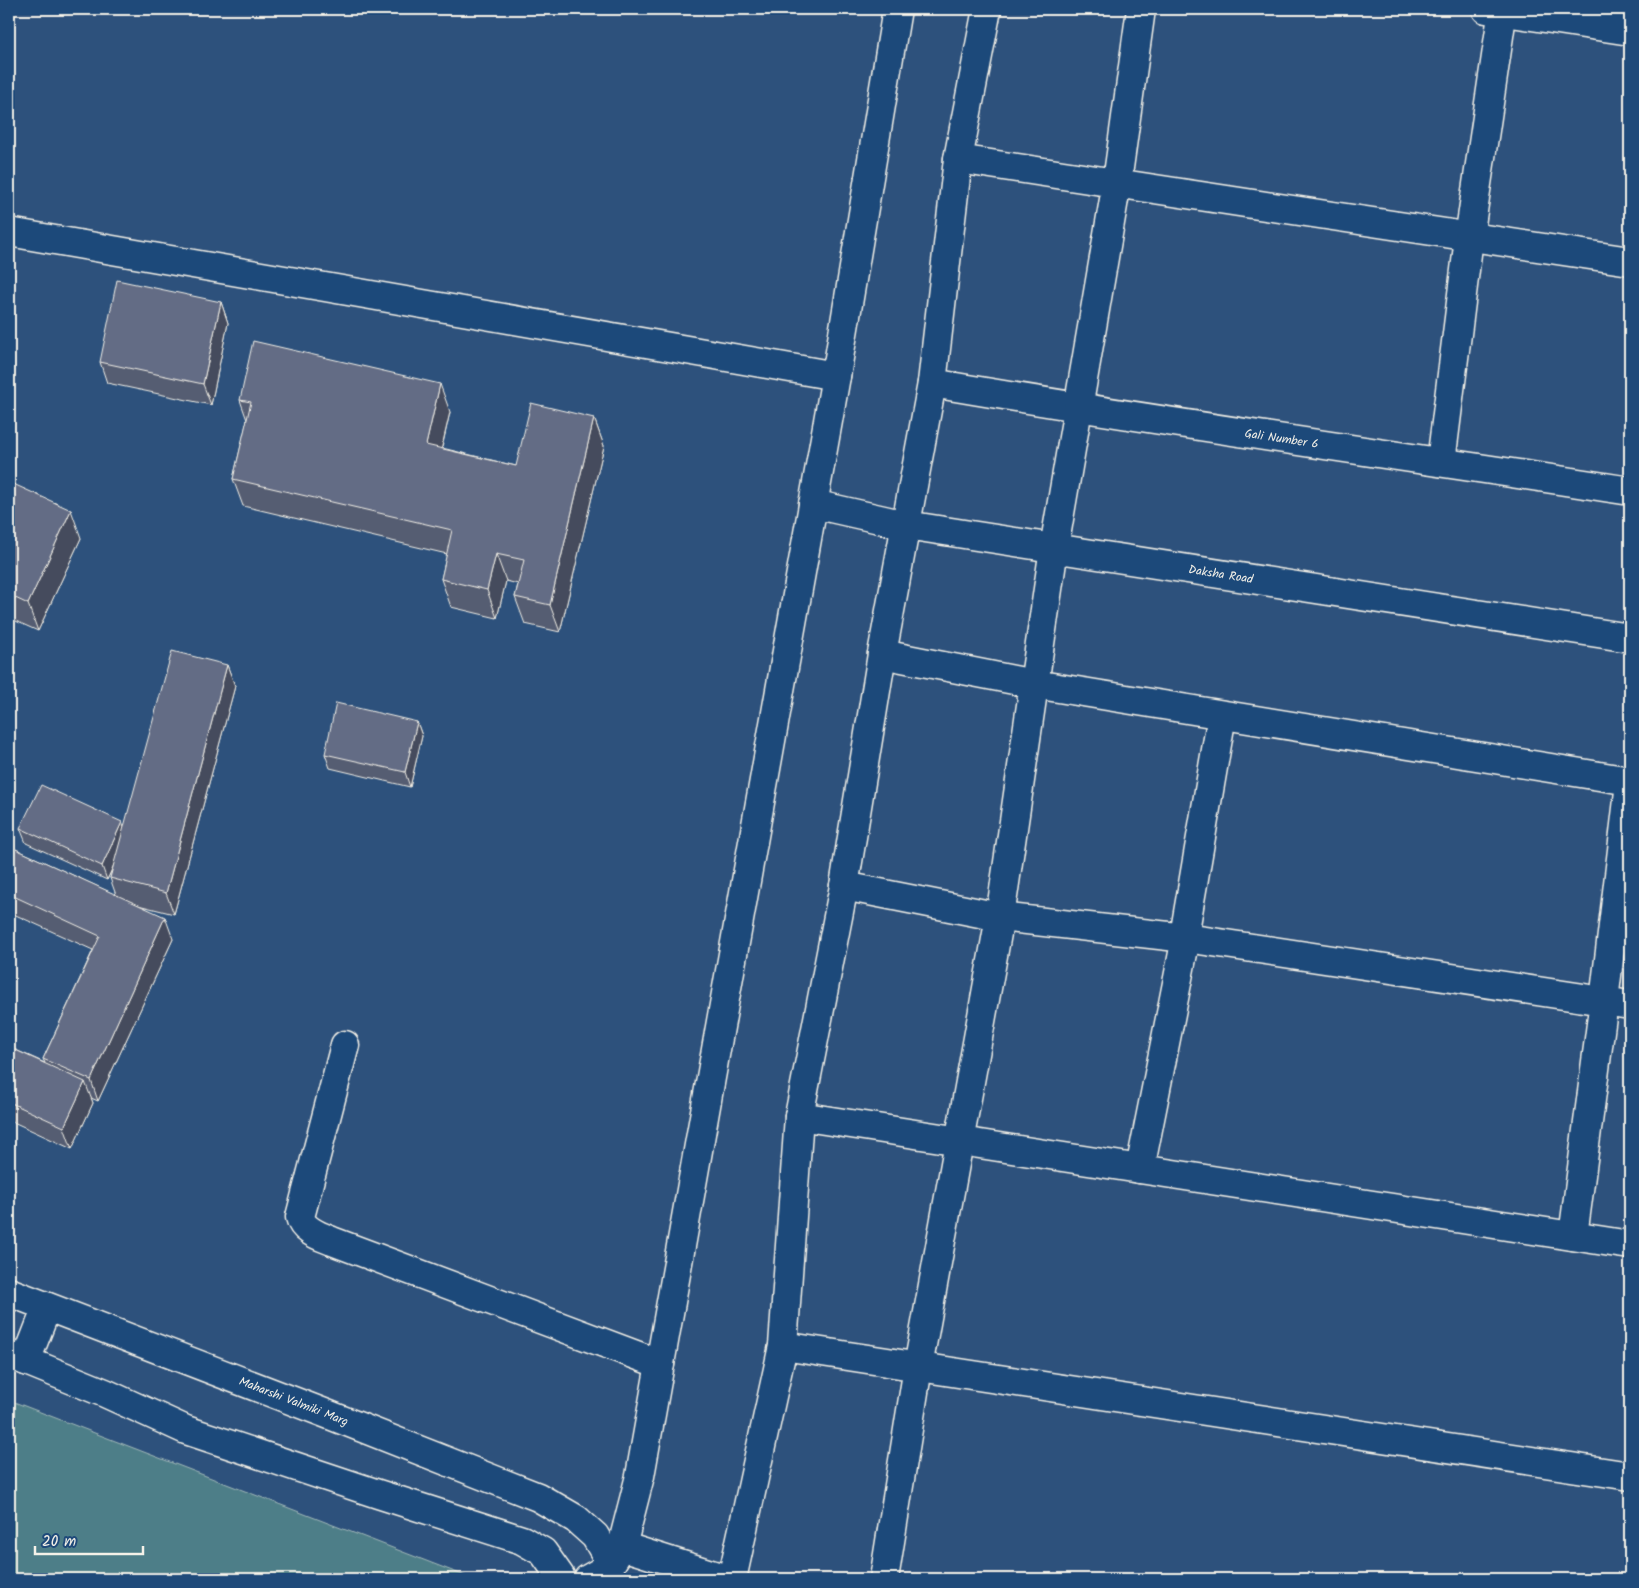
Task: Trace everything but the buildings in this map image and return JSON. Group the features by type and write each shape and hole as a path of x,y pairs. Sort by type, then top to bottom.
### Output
{"street":[{"path":"727,1579 608,1568 640,1476 836,376 897,9"},
{"path":"732,1579 783,1346 799,1116 844,886 882,654 932,383 958,159 987,9"},
{"path":"884,1579 918,1367 1000,917 1054,548 1117,182 1141,9"},
{"path":"1441,462 1497,10 1630,32"},
{"path":"958,159 1630,261"},
{"path":"9,232 836,376"},
{"name":"Gali Number 6","path":"932,383 1079,408 1630,491"},
{"name":"Daksha Road","path":"813,504 906,525 1630,638"},
{"path":"882,654 1034,684 1630,782 1617,1003 1573,1236"},
{"path":"1140,1169 1186,938 1184,936 1222,715"},
{"path":"844,886 1000,917 1186,938 1617,1003"},
{"path":"345,1045 300,1217 301,1222 315,1234 332,1241 660,1364"},
{"path":"799,1116 1630,1245"},
{"name":"Maharshi Valmiki Marg","path":"9,1292 538,1497 576,1519 595,1536 606,1553 608,1568"},
{"path":"47,1307 17,1358 186,1430 522,1540 544,1552 561,1578"},
{"path":"783,1346 1630,1476"}],"green space":[{"path":"9,1400 473,1579 9,1579"}]}
